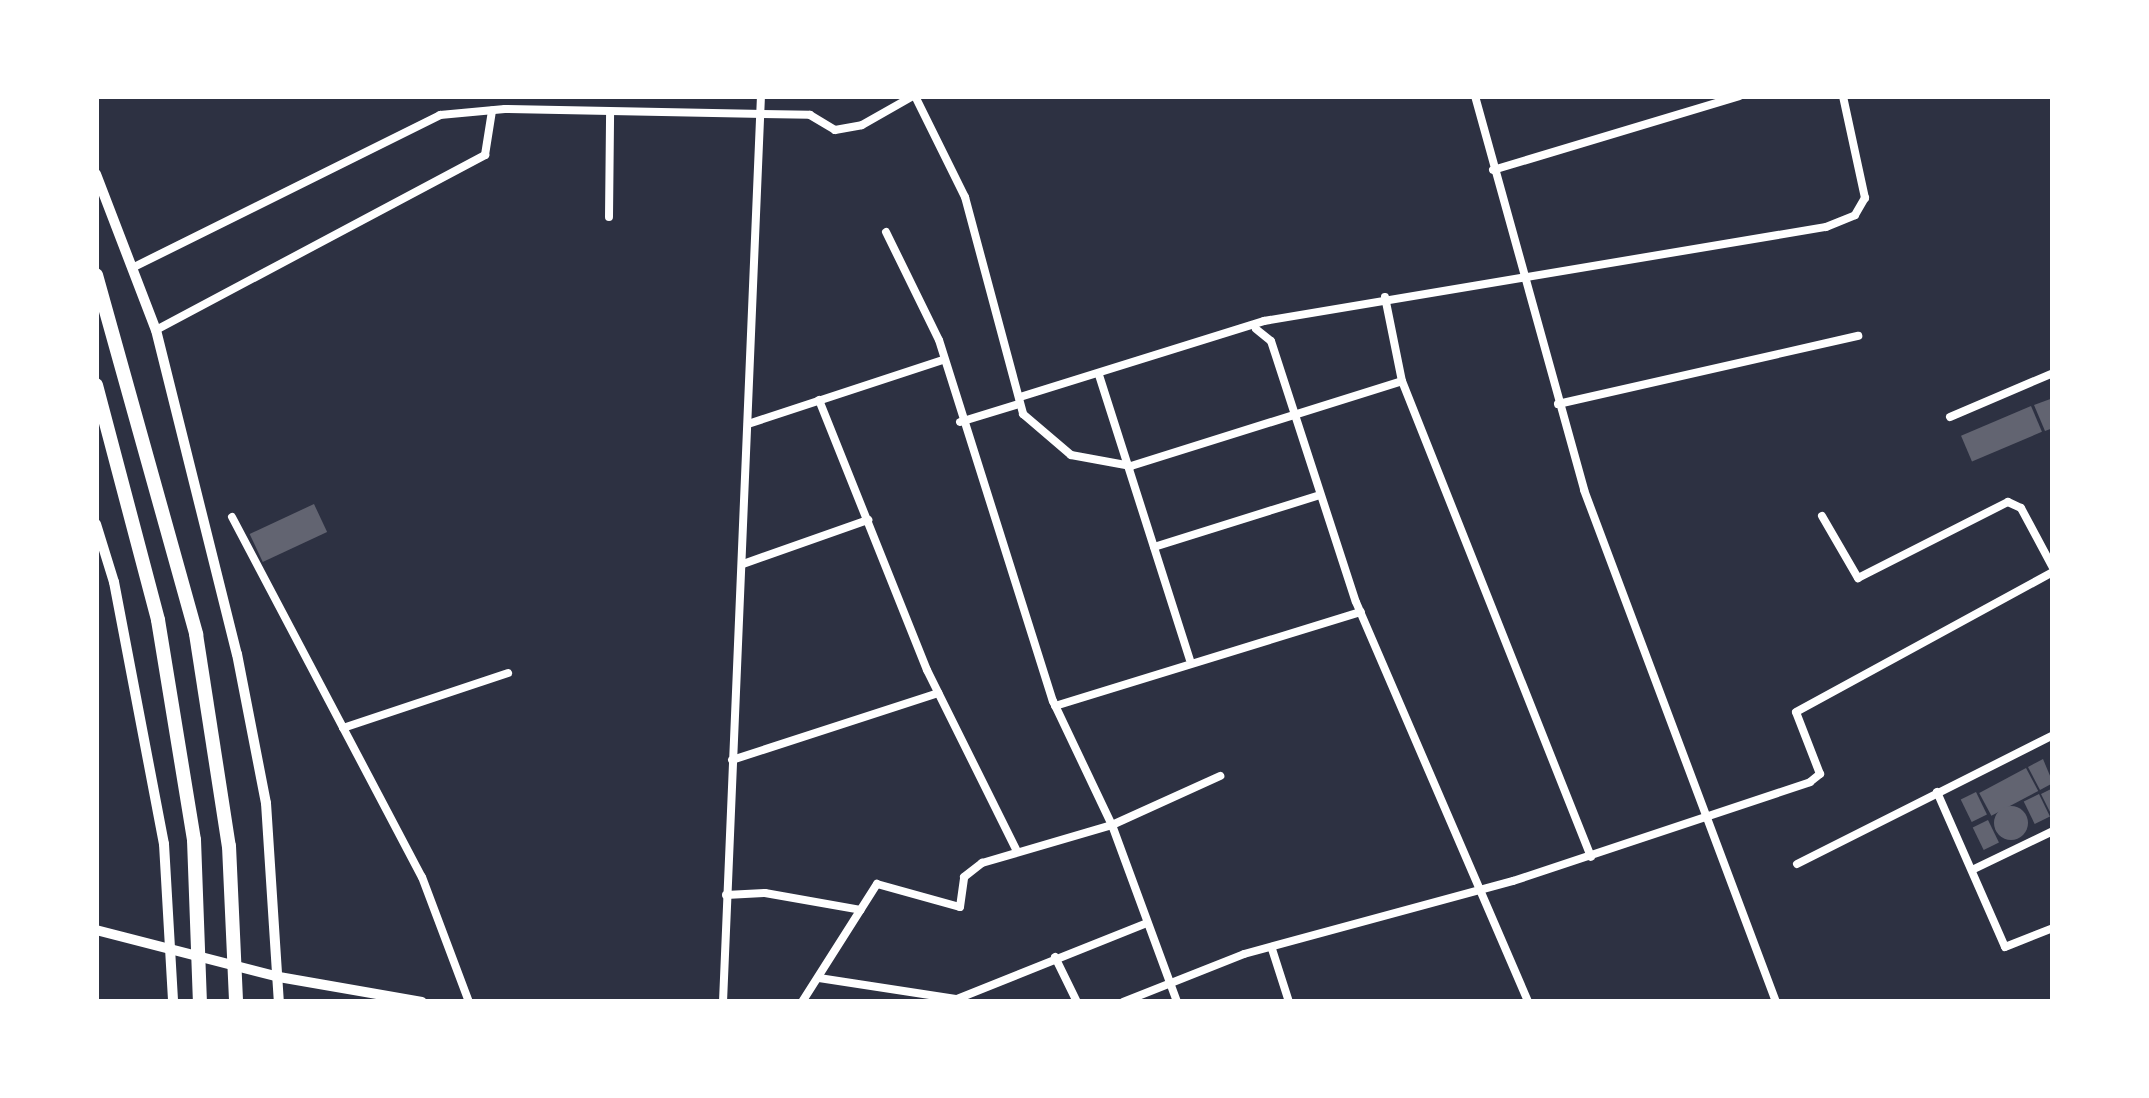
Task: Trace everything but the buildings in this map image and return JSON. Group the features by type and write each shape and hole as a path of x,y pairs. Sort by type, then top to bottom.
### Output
{"highway":[{"path":"98,281 196,634 229,846 236,1002"},
{"path":"96,385 158,620 194,839 200,1002"}],"street":[{"path":"723,1002 761,96"},
{"path":"131,268 412,126 492,111 761,118 810,115 835,130 862,125 914,96 964,197 1020,401 1037,432 1071,455 1131,466 1402,381"},
{"path":"1475,96 1558,404 1776,1002"},
{"path":"1493,170 1739,96"},
{"path":"960,422 1099,375 1169,344 1480,280 1526,282 1826,227 1855,215 1865,198 1843,96"},
{"path":"156,330 232,297 356,218 485,155 492,111"},
{"path":"609,218 610,114"},
{"path":"96,174 156,330 266,803 280,1002"},
{"path":"886,232 926,308 1055,706 1112,825 1178,1002"},
{"path":"1385,297 1402,381 1591,857"},
{"path":"1256,328 1271,341 1361,613 1528,1002"},
{"path":"1558,404 1858,336"},
{"path":"748,424 943,360"},
{"path":"1950,417 2053,373"},
{"path":"1099,375 1190,660"},
{"path":"819,400 938,693 1016,849"},
{"path":"1154,547 1320,495"},
{"path":"1124,1002 1272,949 1708,819 1820,774 1796,712 2053,570 2021,508 2008,502 1858,578 1822,516"},
{"path":"232,517 422,877 469,1002"},
{"path":"743,564 868,520"},
{"path":"96,524 164,844 172,1002"},
{"path":"1055,706 1190,660 1361,613"},
{"path":"343,728 508,673"},
{"path":"732,760 938,693"},
{"path":"1797,864 2053,735"},
{"path":"802,1002 877,884 960,907 964,877 1016,849 1112,825 1220,776"},
{"path":"1937,792 2005,947 2053,928"},
{"path":"1974,869 2053,831"},
{"path":"726,895 765,893 861,910"},
{"path":"819,978 941,1000 1147,923"},
{"path":"96,930 279,977 422,1002"},
{"path":"1272,949 1289,1002"},
{"path":"1055,957 1077,1002"}]}
